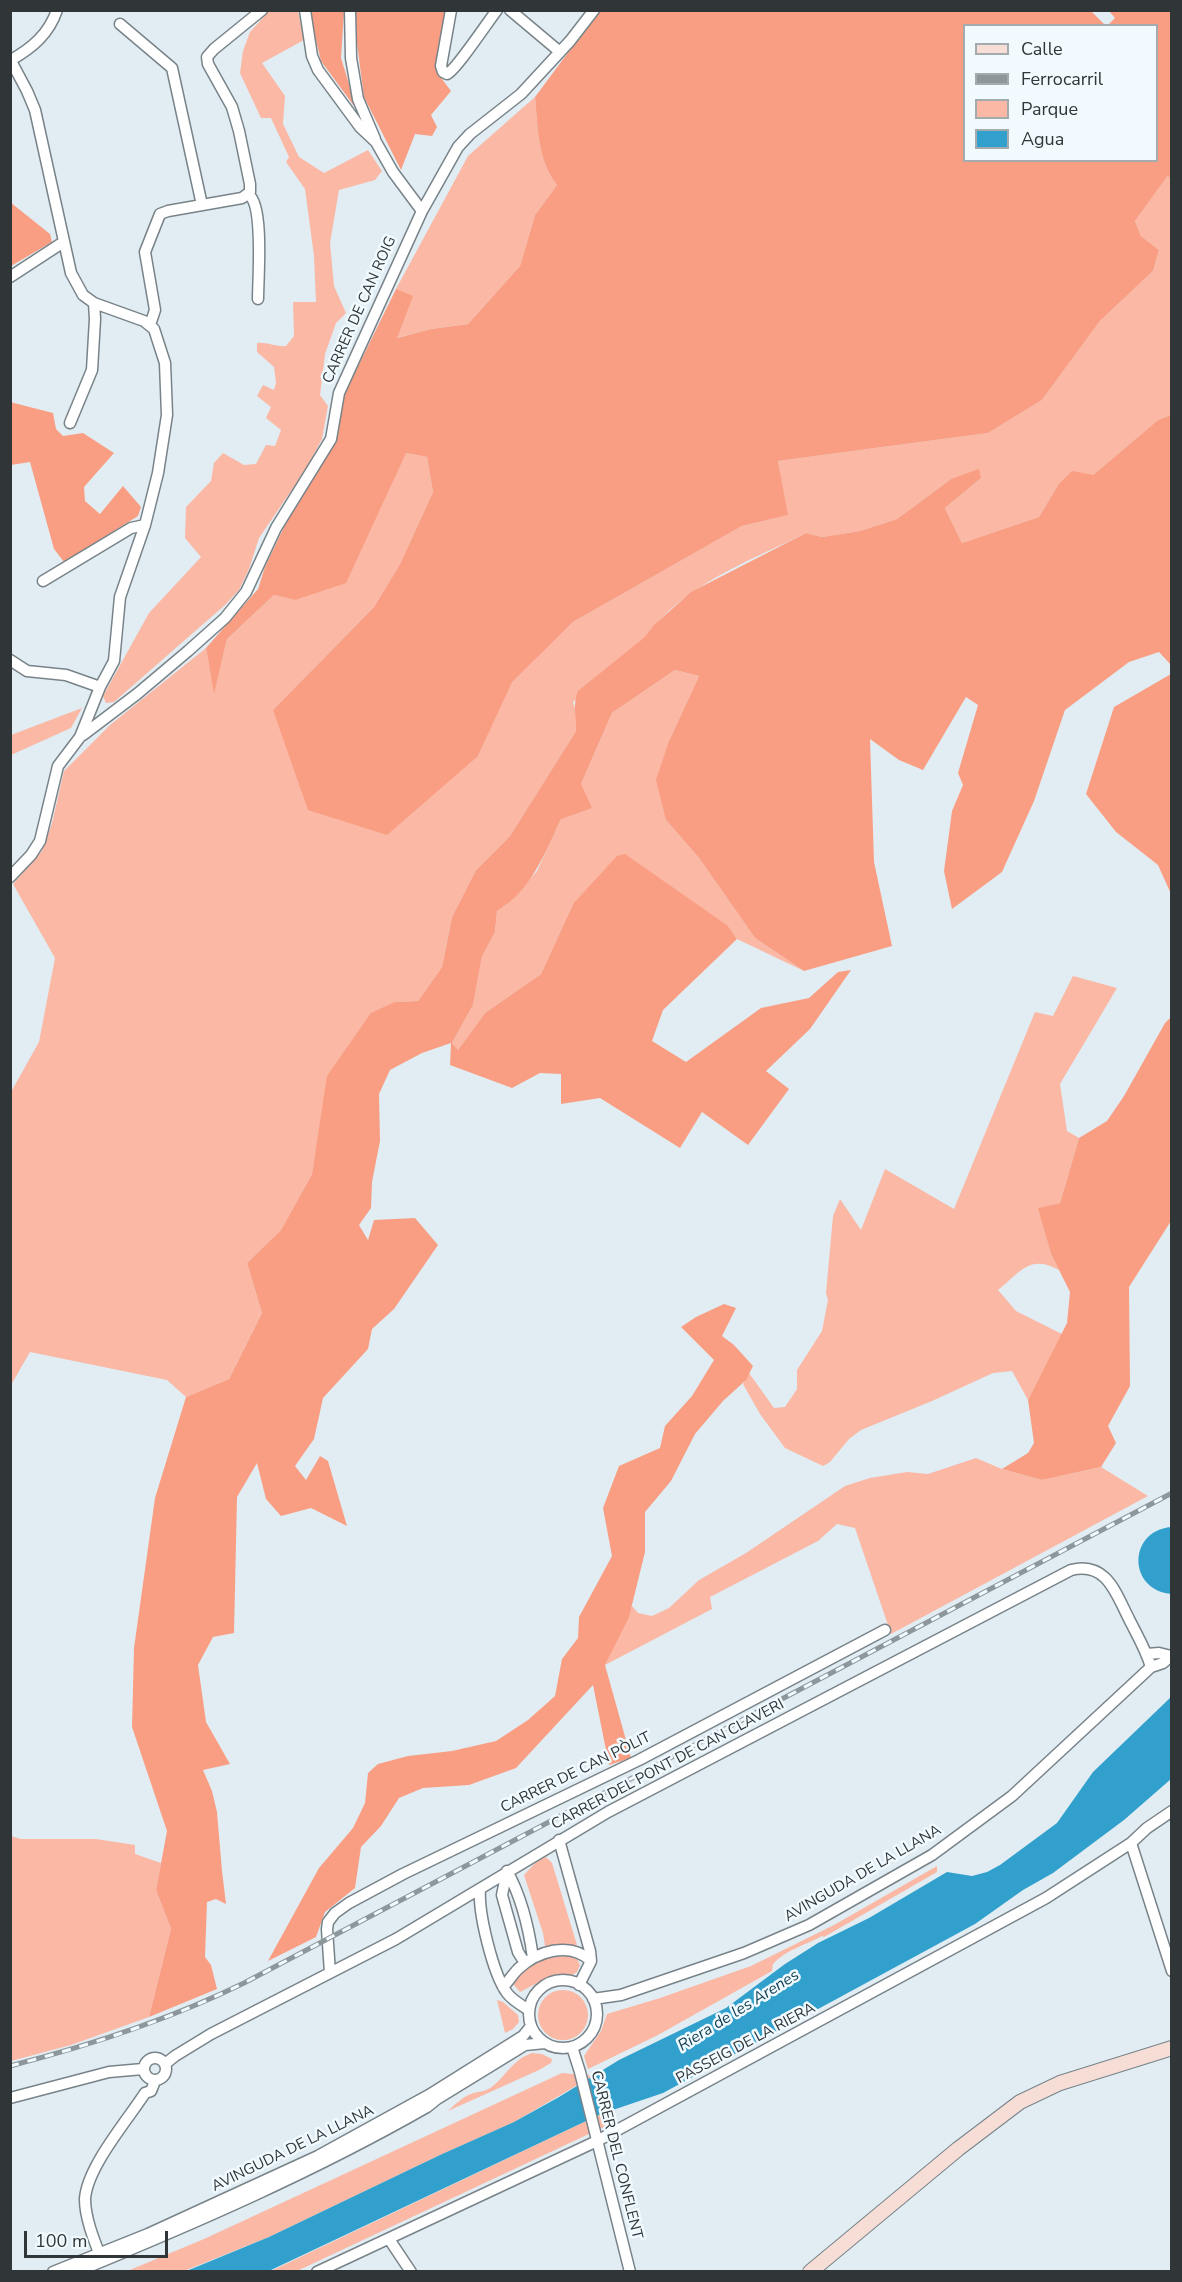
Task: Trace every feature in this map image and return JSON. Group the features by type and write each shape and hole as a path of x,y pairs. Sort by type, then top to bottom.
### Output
{"main road":[{"path":"810,2271 979,2132 1020,2102 1060,2083 1172,2049"}],"street":[{"path":"10,878 31,855 40,841 54,776 62,759 78,741 100,687 114,661 120,597 146,525 158,472 167,415 165,363 157,335 150,325 124,312 94,303 83,295 71,273 62,243 35,110 11,60 42,37 51,27 57,10"},
{"path":"258,299 259,238 255,203 249,195 250,184 237,124 229,101 209,68 207,57 262,10"},
{"path":"305,10 311,49 318,70 360,126 376,142"},
{"path":"350,10 351,58 358,99 376,142 393,172 422,211"},
{"path":"451,10 441,66 443,72 447,74 455,68 497,10"},
{"path":"510,10 560,52"},
{"name":"CARRER DE CAN ROIG","path":"78,741 188,651 225,618 246,592 276,528 331,439 339,393 422,211 458,147 470,134 521,94 560,52 594,10"},
{"path":"120,24 172,68 202,205"},
{"path":"150,325 155,310 144,256 158,217 164,212 249,195"},
{"path":"10,277 62,243"},
{"path":"70,423 92,370 94,303"},
{"path":"43,582 130,528 146,525"},
{"path":"10,660 27,671 66,675 100,687"},
{"name":"CARRER DEL PONT DE CAN CLAVERI","path":"165,2064 212,2034 396,1939 618,1807 1071,1570 1088,1568 1102,1575 1113,1586 1147,1654 1151,1667"},
{"name":"CARRER DE CAN PÒLIT","path":"330,1973 328,1922 341,1908 403,1874 639,1760 885,1630"},
{"name":"AVINGUDA DE LA LLANA","path":"1147,1654 1171,1655"},
{"name":"AVINGUDA DE LA LLANA","path":"593,1999 621,1995 744,1953 809,1924 932,1855 1012,1797 1151,1667 1163,1664 1171,1655"},
{"name":"PASSEIG DE LA RIERA","path":"317,2271 389,2239 596,2136 1046,1898 1131,1843 1147,1828 1172,1811"},
{"path":"559,1840 590,1951 591,1961 579,1985"},
{"path":"1131,1843 1172,1971"},
{"path":"507,1871 502,1895 518,1952 529,1961"},
{"path":"507,1871 514,1884 522,1910 529,1961"},
{"path":"480,1889 479,1899 486,1933 499,1980 509,1996 529,2010"},
{"path":"503,1988 517,1970 529,1961 552,1950 583,1954 591,1961"},
{"path":"569,1981 585,1988 593,1999 597,2011 596,2022 591,2033 582,2042 572,2047 556,2047 545,2043 531,2026 529,2010 535,1995 550,1982 569,1981"},
{"name":"AVINGUDA DE LA LLANA","path":"597,2011 621,1995"},
{"name":"AVINGUDA DE LA LLANA","path":"76,2271 382,2123 523,2036 531,2026"},
{"name":"AVINGUDA DE LA LLANA","path":"53,2271 177,2230 319,2165 427,2107 525,2045 545,2043"},
{"name":"CARRER DEL CONFLENT","path":"572,2047 630,2271"},
{"path":"10,2097 109,2072 148,2076 161,2079 165,2074 165,2064 160,2059 151,2058 147,2061 148,2076 144,2088 145,2093 102,2156 89,2183 85,2199 101,2257"},
{"path":"389,2239 411,2271"}],"green space":[{"path":"269,11 298,11 304,40 262,63 285,96 283,124 299,157 324,173 368,150 382,171 375,180 339,190 330,243 334,286 346,313 336,323 325,354 320,395 328,406 322,439 308,466 259,538 239,590 225,605 114,702 106,703 103,696 149,613 201,557 185,538 186,507 211,481 214,463 223,453 244,465 256,464 266,445 275,446 281,430 266,418 271,407 257,396 263,385 274,390 276,383 274,367 257,352 257,343 286,346 294,336 293,302 316,302 314,256 305,189 286,162 289,157 271,118 261,118 240,73 243,51 250,32"},
{"path":"535,97 542,154 550,175 557,185 535,215 520,266 468,324 431,329 396,338 396,289 468,156"},
{"path":"1168,174 1172,181 1171,415 1158,420 1093,475 1058,485 1039,517 962,543 945,508 981,478 951,479 897,519 860,531 822,537 806,533 718,576 678,603 646,637 573,702 577,715 576,731 510,836 476,870 452,917 442,967 418,1001 395,1002 317,1144 312,1174 281,1230 247,1263 262,1313 229,1379 186,1397 167,1380 30,1352 11,1385 11,1092 39,1042 55,958 13,884 42,851 52,823 64,771 110,725 206,648 214,692 227,639 274,595 295,600 406,453 427,457 433,492 400,564 374,607 273,710 478,756 511,682 573,622 742,526 787,515 778,461 988,433 1042,400 1100,321 1153,271 1159,250 1141,236 1135,221"},
{"path":"675,670 699,676 669,741 666,820 699,858 755,938 804,971 737,939 728,926 573,904 541,974 485,1013 458,1050 452,1043 473,1005 482,955 495,932 497,911 506,905 537,871 561,819 581,784 612,713"},
{"path":"82,708 71,728 11,755 11,735"},
{"path":"1073,976 1117,988 1060,1084 1067,1131 1079,1138 1060,1203 1039,1208 1051,1254 1059,1270 1040,1264 1026,1267 998,1290 1016,1311 1062,1334 1028,1400 1012,1371 993,1373 861,1430 849,1439 830,1462 823,1466 785,1448 760,1414 743,1384 749,1373 774,1408 785,1407 797,1389 797,1370 822,1331 828,1300 826,1293 833,1216 840,1199 861,1230 885,1169 954,1209 1035,1012 1053,1016"},
{"path":"976,1458 1002,1469 1042,1480 1101,1467 1148,1496 891,1634 855,1528 837,1524 818,1541 710,1597 712,1609 605,1665 632,1606 638,1613 652,1616 669,1608 699,1580 746,1553 845,1486 870,1478 907,1472 928,1474"},
{"path":"11,1836 21,1839 96,1839 135,1845 135,1854 161,1863 156,1890 171,1929 149,2017 71,2045 11,2061"},
{"path":"546,1857 552,1863 577,1945 549,1948 545,1946 524,1875 537,1861"},
{"path":"937,1866 937,1872 824,1937 783,1955 773,1964 772,1971 658,2035 588,2069 584,2056 601,2031 607,2014 751,1966 834,1925"},
{"path":"568,1956 577,1959 580,1965 577,1972 572,1975 561,1974 520,1992 513,1984 517,1976 528,1965 552,1957"},
{"path":"563,1990 572,1992 583,2001 588,2015 586,2024 577,2035 563,2040 554,2038 543,2029 538,2015 540,2006 549,1995"},
{"path":"497,2000 503,2002 518,2015 519,2022 505,2033"},
{"path":"532,2053 542,2054 552,2059 551,2063 448,2111 468,2095 490,2088 515,2063"},
{"path":"562,2073 593,2076 514,2122 269,2237 184,2271 125,2272 204,2239"},
{"path":"601,2114 606,2126 297,2271 269,2272"}],"shaded area":[{"path":"309,11 344,11 341,58 357,110 321,61"},
{"path":"356,11 448,11 436,71 451,91 431,115 437,127 432,136 415,134 401,170 364,97 356,36"},
{"path":"599,11 1091,11 1104,24 963,24 963,162 1158,162 1158,24 1109,24 1115,18 1109,11 1171,11 1171,181 1168,175 1135,221 1141,236 1159,250 1153,271 1100,321 1042,400 988,433 778,461 788,515 742,526 573,622 512,682 478,756 387,835 308,810 273,710 374,607 400,564 433,492 427,457 406,453 346,583 295,600 274,595 227,639 214,694 206,648 258,589 265,567 285,525 336,440 341,401 396,289 413,296 397,338 431,329 468,324 520,266 535,215 557,185 550,175 542,154 535,97"},
{"path":"10,202 50,234 52,242 11,266"},
{"path":"10,402 53,413 56,429 63,436 83,433 114,453 84,487 85,501 100,514 123,486 141,507 138,516 64,562 54,549 30,462 11,465"},
{"path":"1171,415 1171,665 1159,652 1129,662 1065,710 1034,801 1002,872 952,909 944,871 952,811 963,785 958,773 978,705 966,697 923,770 899,760 870,739 874,862 892,946 804,971 755,938 699,858 666,820 656,780 669,741 699,676 675,670 612,713 581,784 592,808 561,819 543,858 528,882 509,903 497,911 495,932 482,956 473,1005 452,1043 458,1050 485,1013 541,974 573,904 617,856 625,854 728,926 737,939 663,1010 652,1041 686,1062 761,1008 809,998 838,972 851,970 810,1029 766,1071 789,1089 748,1145 702,1112 680,1148 600,1098 561,1104 561,1074 540,1073 512,1088 450,1065 451,1043 422,1053 390,1070 379,1094 380,1141 372,1182 371,1208 359,1225 368,1240 374,1220 415,1218 438,1245 394,1309 372,1329 368,1349 323,1398 314,1439 295,1466 306,1480 320,1456 328,1461 347,1526 311,1508 281,1516 266,1499 257,1463 237,1497 234,1633 213,1637 198,1665 206,1722 230,1764 203,1770 212,1791 217,1812 226,1904 216,1899 207,1902 205,1957 211,1965 217,1989 149,2017 171,1929 156,1890 167,1831 132,1727 134,1648 155,1498 186,1397 229,1379 262,1313 247,1263 281,1230 312,1174 327,1076 371,1013 395,1002 418,1001 442,967 452,917 476,870 510,836 576,731 575,706 578,691 645,637 654,625 691,592 806,533 822,537 860,531 897,519 951,479 979,469 981,478 945,508 962,543 1039,517 1058,485 1072,471 1093,475 1158,420"},
{"path":"1171,674 1171,894 1158,865 1116,832 1086,794 1114,707"},
{"path":"1171,1017 1171,1221 1129,1287 1130,1386 1108,1426 1116,1443 1101,1467 1042,1480 1002,1469 1028,1453 1034,1443 1028,1400 1067,1323 1070,1292 1051,1254 1038,1208 1060,1203 1079,1138 1107,1121 1124,1096 1165,1023"},
{"path":"724,1304 736,1308 722,1336 734,1345 753,1366 746,1380 723,1401 695,1434 671,1481 645,1512 645,1552 629,1617 605,1665 631,1758 609,1765 593,1685 516,1768 469,1785 423,1788 399,1798 381,1826 361,1847 355,1888 325,1912 316,1937 268,1961 319,1868 353,1828 365,1803 368,1773 378,1764 408,1756 452,1751 496,1741 528,1720 555,1696 562,1659 578,1638 579,1617 612,1556 603,1508 619,1466 660,1448 665,1426 692,1396 714,1360 681,1327"}],"water":[{"path":"1171,1527 1172,1594 1158,1590 1147,1583 1141,1573 1139,1561 1140,1549 1146,1539 1157,1531"},
{"name":"Riera de les Arenes","path":"1171,1697 1171,1779 1124,1820 1053,1873 1023,1890 975,1924 663,2093 601,2114 269,2271 184,2272 269,2237 514,2122 619,2060 726,2008 785,1964 818,1943 869,1918 947,1872 972,1876 1000,1865 1057,1823 1093,1772"}],"railway":[{"path":"10,2066 129,2030 187,2009 244,1983 1172,1493"}]}
